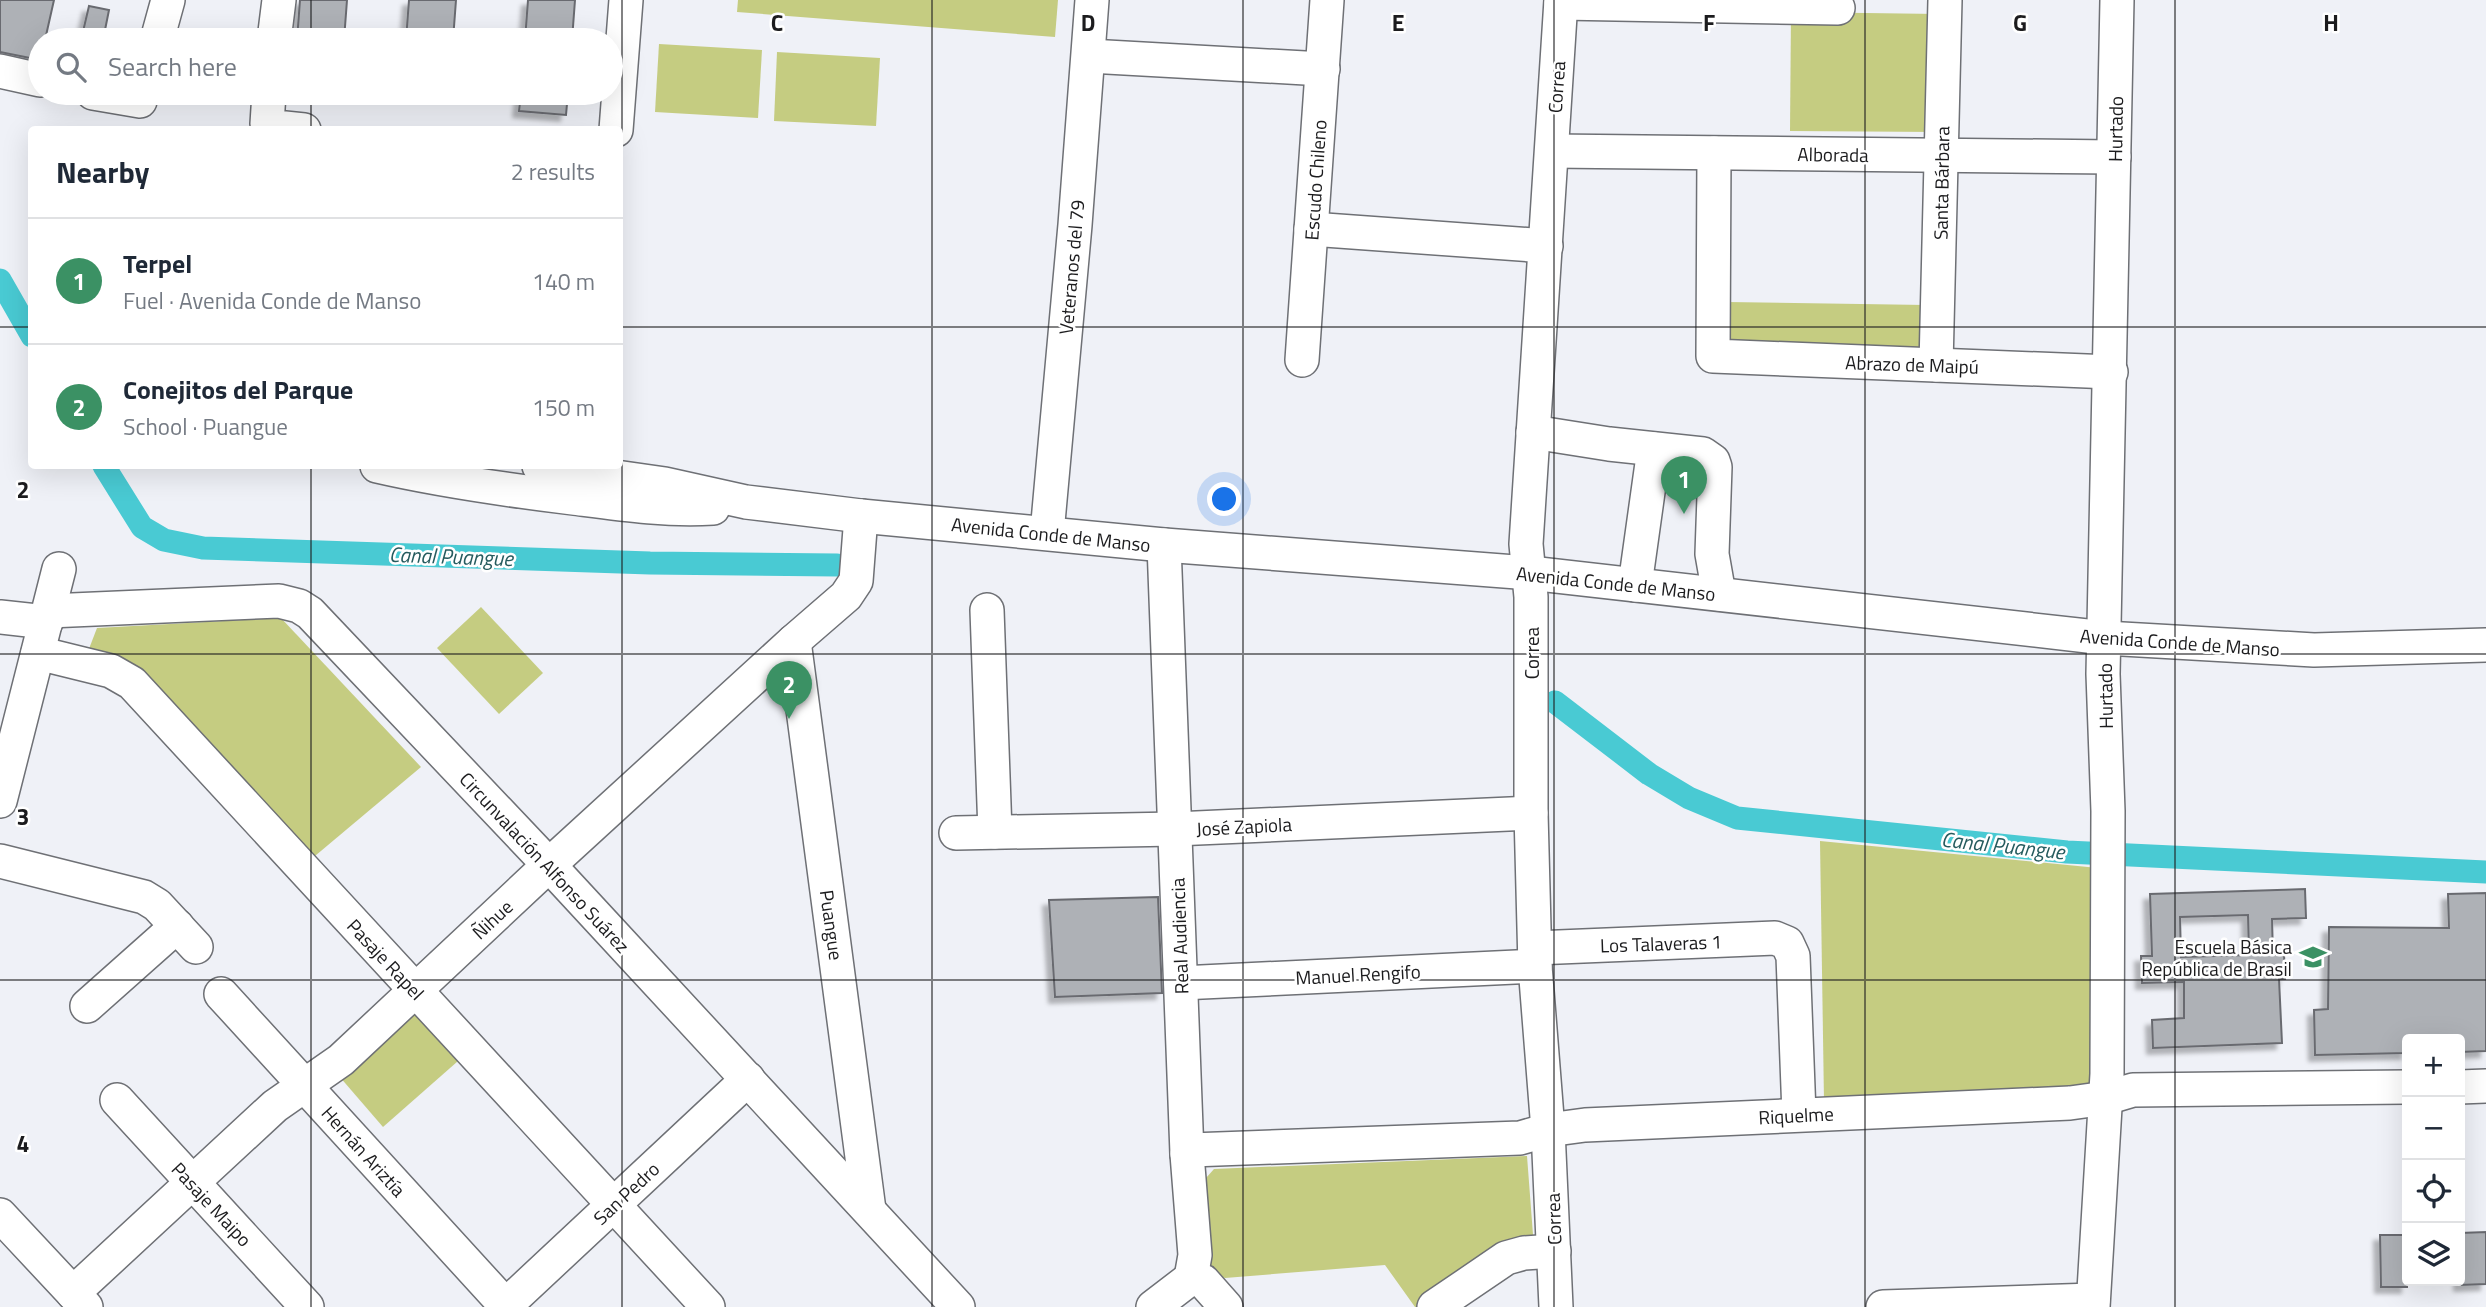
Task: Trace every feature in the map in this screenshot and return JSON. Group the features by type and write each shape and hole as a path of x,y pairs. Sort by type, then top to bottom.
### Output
{"street":[{"path":"276,28 279,0"},
{"path":"623,39 626,0"},
{"name":"Veteranos del 79","path":"1047,533 1092,0"},
{"name":"Escudo Chileno","path":"1302,360 1328,0"},
{"name":"Santa Bárbara","path":"1936,365 1945,0"},
{"name":"Hurtado","path":"2093,1304 2106,1098 2108,811 2103,674 2117,0"},
{"path":"159,28 164,1"},
{"path":"1561,1 1838,8"},
{"name":"Correa","path":"1556,1307 1549,1130 1535,957 1531,813 1530,573 1526,544 1561,1"},
{"path":"1089,56 1322,69"},
{"path":"0,71 28,77"},
{"path":"268,105 267,124 272,126"},
{"path":"616,126 618,105"},
{"name":"Alborada","path":"1552,151 2114,157"},
{"name":"Abrazo de Maipú","path":"1714,153 1713,356 2111,372"},
{"path":"1311,229 1546,246"},
{"path":"1534,432 1703,454 1713,461 1712,554 1719,594"},
{"path":"1635,585 1654,449"},
{"name":"Avenida Conde de Manso","path":"392,469 477,486 627,505 684,509 746,502"},
{"name":"Avenida Conde de Manso","path":"586,469 746,502 862,516 1164,545 1530,573 2105,638 2314,650 2486,645"},
{"name":"Ñihue","path":"79,1300 193,1183 275,1107 341,1060 549,865 846,596 856,581 862,516"},
{"name":"Real Audiencia","path":"1164,545 1187,1154 1195,1255 1191,1278"},
{"path":"0,799 59,569"},
{"name":"Circunvalación Alfonso Suárez","path":"44,628 268,601 299,606 320,621 958,1307"},
{"path":"987,611 995,832"},
{"path":"0,617 44,628"},
{"name":"Pasaje Rapel","path":"44,628 132,683 708,1307"},
{"name":"Puangue","path":"794,641 869,1210"},
{"name":"José Zapiola","path":"956,833 1175,829 1531,813"},
{"path":"0,861 144,897 157,905 186,936 87,1006"},
{"name":"Los Talaveras 1","path":"1535,957 1775,939 1787,943 1793,956 1799,1114"},
{"name":"Manuel Rengifo","path":"1181,983 1535,957"},
{"name":"Hernán Ariztía","path":"221,995 505,1306"},
{"name":"San Pedro","path":"505,1306 748,1079"},
{"path":"2465,1087 2486,1086"},
{"name":"Riquelme","path":"1187,1154 1191,1150 1520,1138 1549,1130 1585,1125 2070,1103 2106,1098 2133,1090 2402,1087"},
{"name":"Pasaje Maipo","path":"117,1100 307,1307"},
{"path":"0,1215 79,1300"},
{"path":"1434,1307 1506,1258 1555,1251"},
{"path":"1153,1307 1191,1278 1203,1281 1226,1307"},
{"path":"1897,1307 2093,1304"}],"green space":[{"path":"738,0 1058,0 1055,37 737,12"},
{"path":"1791,12 1939,14 1937,132 1790,131"},
{"path":"659,44 762,50 758,118 655,112"},
{"path":"777,52 880,58 876,126 774,121"},
{"path":"1727,302 1926,305 1924,354 1727,351"},
{"path":"481,607 543,673 499,714 437,648"},
{"path":"281,618 421,767 309,861 87,654 97,628"},
{"path":"1820,841 2098,868 2096,1078 2079,1091 1824,1101"},
{"path":"421,1004 466,1054 383,1127 339,1076"},
{"path":"1527,1156 1534,1248 1423,1307 1415,1307 1385,1265 1225,1278 1211,1272 1206,1178 1214,1169"}],"building":[{"path":"0,0 54,0 48,28 28,28 28,58 0,52"},
{"path":"300,0 347,0 345,28 298,28"},
{"path":"409,0 456,0 454,28 407,28"},
{"path":"528,0 575,0 573,28 526,28"},
{"path":"89,6 109,10 105,28 84,28"},
{"path":"520,105 567,105 566,115 519,111"},
{"path":"2305,889 2306,918 2272,919 2273,955 2284,954 2285,979 2279,979 2282,1043 2153,1048 2152,1020 2184,1018 2184,982 2142,983 2141,956 2152,956 2150,894","holes":["2248,915 2249,955 2181,957 2180,917"]},
{"path":"2486,893 2486,1051 2465,1052 2465,1034 2402,1034 2402,1053 2315,1055 2314,1010 2328,1009 2329,927 2449,928 2448,894"},
{"path":"1158,897 1162,993 1055,997 1049,900"},
{"path":"2486,1232 2486,1284 2465,1285 2465,1233"},
{"path":"2380,1235 2402,1235 2402,1286 2407,1287 2381,1287"}],"waterway":[{"name":"Canal Puangue","path":"0,280 28,329"},
{"name":"Canal Puangue","path":"106,469 142,527 164,540 203,548 650,563 837,565"},
{"name":"Canal Puangue","path":"1555,702 1649,774 1689,798 1737,818 2067,852 2486,872"}],"place":[{"name":"Terpel","path":"1684,514"},
{"name":"Conejitos del Parque","path":"789,719"},
{"name":"Escuela Básica República de Brasil","path":"2313,957"}]}
